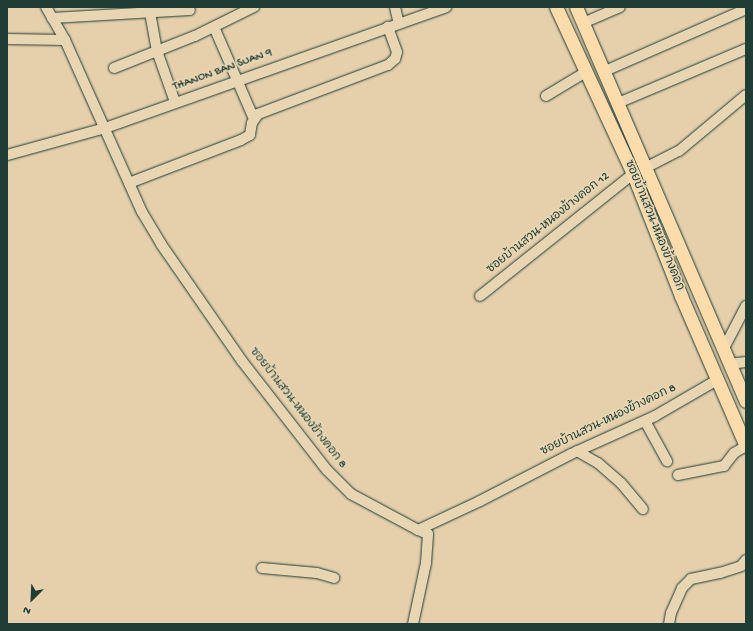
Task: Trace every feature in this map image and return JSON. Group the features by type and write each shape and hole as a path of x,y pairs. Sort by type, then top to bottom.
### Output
{"main road":[{"name":"ซอยบ้านสวน-หนองข้างคอก","path":"556,7 633,174 717,380 746,446"},
{"name":"ซอยบ้านสวน-หนองข้างคอก","path":"576,7 647,167 723,350 746,401"}],"street":[{"name":"ซอยบ้านสวน-หนองข้างคอก 8","path":"46,7 65,40 142,212 174,263 242,361 327,470 351,494 418,530 480,501 577,451 645,421 717,380"},
{"path":"114,68 195,36 254,7"},
{"path":"395,7 399,24"},
{"name":"THANON BAN SUAN 9","path":"7,155 105,128 446,7"},
{"path":"583,23 620,7"},
{"path":"605,71 746,8"},
{"path":"149,10 157,50 175,102"},
{"path":"52,18 149,10 190,10"},
{"path":"129,183 241,140 250,135 254,119 214,27"},
{"path":"254,119 265,111 388,65 395,59 397,52 388,27"},
{"path":"7,39 65,40"},
{"path":"618,103 746,49"},
{"path":"546,96 586,72"},
{"path":"647,167 679,151 746,95"},
{"name":"ซอยบ้านสวน-หนองข้างคอก 12","path":"480,296 633,174"},
{"path":"723,350 746,306"},
{"path":"729,364 746,362"},
{"path":"645,421 667,460"},
{"path":"678,475 724,466 734,453 746,446"},
{"path":"577,451 598,463 622,483 643,509"},
{"path":"413,624 426,563 428,534 418,530"},
{"path":"669,624 671,613 682,588 691,579 720,573 741,566 746,560"},
{"path":"262,568 317,573 334,578"}]}
